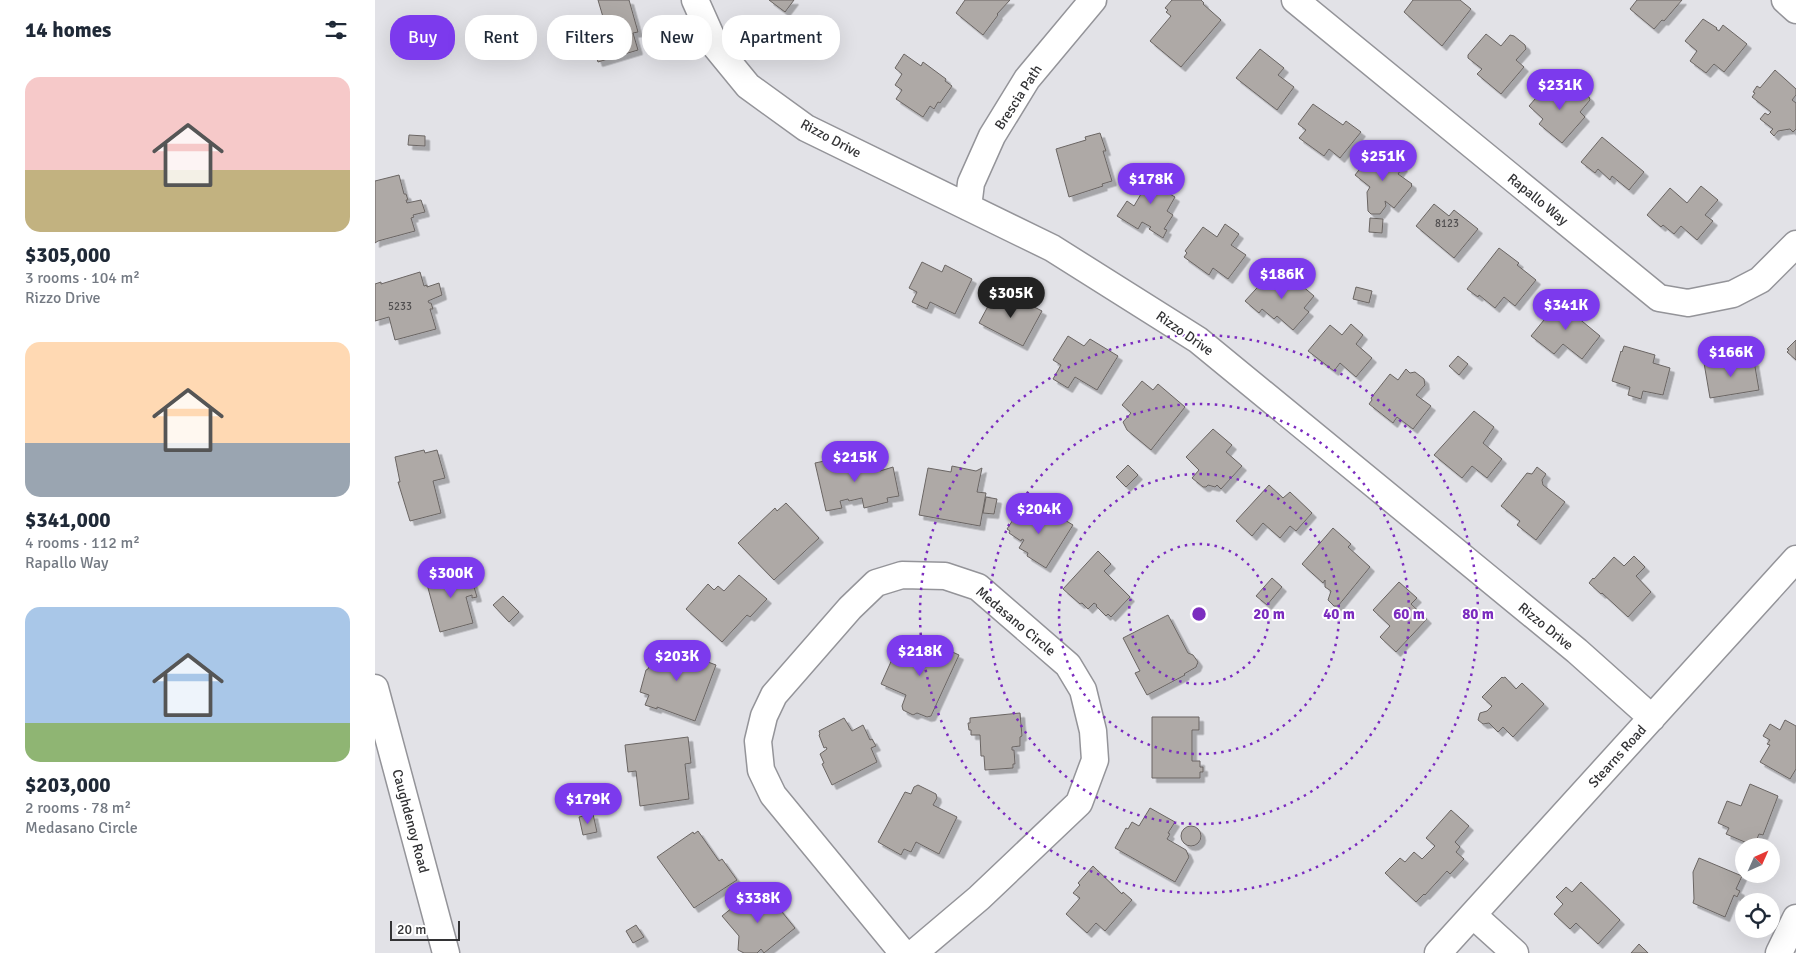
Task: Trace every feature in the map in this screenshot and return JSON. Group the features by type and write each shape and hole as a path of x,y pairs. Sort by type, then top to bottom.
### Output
{"street":[{"name":"Rizzo Drive","path":"695,0 716,47 749,86 806,128 1052,248 1199,340 1577,651 1652,718"},
{"name":"Brescia Path","path":"968,207 971,184 992,136 1027,79 1093,0"},
{"name":"Rapallo Way","path":"1295,0 1659,298 1688,303 1733,294 1760,280 1796,244"},
{"path":"1785,0 1796,10"},
{"name":"Stearns Road","path":"1438,953 1796,559"},
{"name":"Medasano Circle","path":"903,953 773,796 761,770 758,741 764,716 774,694 850,608 876,584 902,575 945,576 978,587 1068,665 1083,690 1093,731 1095,760 1079,803 979,898 914,953"},
{"name":"Caughdenoy Road","path":"375,688 446,953"},
{"path":"1473,915 1515,953"},
{"path":"1779,953 1796,918"}],"building":[{"path":"598,0 629,0 638,32 633,33 638,50 632,52 632,15 602,15"},
{"path":"769,0 794,0 785,12"},
{"path":"965,0 1010,0 997,14 983,35 956,13"},
{"path":"1172,0 1201,0 1221,20 1181,67 1150,41 1171,16 1166,12 1168,10 1165,8"},
{"path":"1413,0 1460,0 1471,9 1442,46 1404,12"},
{"path":"1637,0 1682,0 1664,21 1662,20 1654,29 1630,9"},
{"path":"1703,19 1719,31 1723,25 1747,44 1724,72 1714,64 1706,73 1690,61 1697,51 1685,41"},
{"path":"1486,34 1501,46 1510,35 1514,36 1525,45 1526,49 1516,60 1524,67 1501,94 1477,74 1482,69 1468,58 1468,55"},
{"path":"1260,49 1284,68 1278,75 1294,87 1277,110 1236,78"},
{"path":"904,54 921,66 923,62 946,79 945,81 952,86 940,103 938,102 934,109 930,106 923,117 896,99 902,90 895,85 902,74 895,68"},
{"path":"1775,70 1796,89 1796,95 1792,100 1796,103 1796,129 1793,132 1790,129 1778,131 1774,136 1770,132 1773,129 1760,119 1765,113 1768,115 1771,112 1752,97 1757,86 1760,88"},
{"path":"1548,84 1564,99 1574,87 1577,87 1590,100 1580,112 1585,117 1562,143 1539,124 1543,119 1529,106"},
{"path":"1313,104 1343,125 1346,121 1361,132 1340,158 1329,149 1324,156 1299,138 1306,130 1298,124"},
{"path":"1100,133 1112,181 1102,184 1103,186 1069,197 1056,149 1086,140 1085,137"},
{"path":"409,135 425,136 425,146 408,145"},
{"path":"1602,137 1644,172 1629,190 1612,176 1610,180 1598,169 1595,173 1581,162"},
{"path":"1380,148 1403,167 1398,174 1412,184 1412,186 1394,208 1385,201 1386,206 1380,214 1371,214 1368,211 1367,192 1370,187 1355,175 1374,151 1375,153"},
{"path":"1156,168 1164,172 1168,182 1163,190 1175,197 1167,211 1173,215 1164,229 1167,230 1163,238 1142,222 1138,229 1117,216 1127,201 1134,206 1148,182 1145,180 1152,169"},
{"path":"399,175 404,194 406,194 408,200 406,200 407,203 421,200 425,212 413,215 414,217 411,218 415,231 375,243 375,181"},
{"path":"1701,186 1718,200 1705,215 1713,221 1697,240 1681,226 1674,234 1663,225 1661,227 1647,215 1670,188 1687,203"},
{"path":"1434,204 1449,216 1454,210 1478,229 1454,258 1416,226"},
{"path":"1370,218 1383,219 1382,233 1369,232"},
{"path":"1225,224 1239,234 1231,245 1246,255 1228,279 1213,268 1209,275 1184,257 1187,253 1185,251 1203,227 1217,237"},
{"path":"1499,248 1519,263 1517,265 1536,280 1515,306 1504,297 1495,308 1479,295 1478,297 1467,289"},
{"path":"922,262 942,272 945,265 972,279 955,314 930,302 927,309 912,302 917,292 909,288"},
{"path":"420,272 424,286 427,285 427,287 439,283 442,295 428,301 433,309 430,309 436,329 395,340 389,317 375,321 375,284 381,282 381,284"},
{"path":"1287,273 1314,296 1304,308 1309,312 1293,330 1277,316 1274,319 1262,309 1259,313 1245,301 1266,278 1275,286"},
{"path":"1356,287 1372,291 1369,303 1353,299"},
{"path":"994,295 1007,303 1011,295 1042,311 1023,346 979,323"},
{"path":"1561,299 1580,314 1577,317 1600,336 1582,359 1563,344 1554,354 1531,336"},
{"path":"1351,324 1363,335 1356,344 1372,358 1356,377 1340,363 1334,371 1308,351 1330,325 1342,335"},
{"path":"1068,336 1084,346 1090,339 1118,356 1097,390 1075,377 1068,388 1053,379 1061,365 1053,360"},
{"path":"1796,340 1796,360 1787,352 1789,350 1787,349"},
{"path":"1624,346 1655,355 1653,363 1670,368 1663,395 1643,391 1641,399 1628,395 1630,387 1612,381"},
{"path":"1458,356 1468,364 1459,375 1449,366"},
{"path":"1734,358 1735,364 1754,361 1759,390 1710,398 1704,363"},
{"path":"1406,369 1410,373 1415,372 1424,379 1425,385 1416,395 1431,406 1413,429 1397,417 1393,423 1369,404 1372,400 1371,398 1390,374 1398,380"},
{"path":"1142,381 1153,390 1158,384 1185,407 1151,450 1127,430 1123,422 1131,413 1122,405"},
{"path":"1474,411 1494,427 1483,443 1502,459 1487,478 1472,466 1462,478 1434,455"},
{"path":"1213,429 1232,445 1226,452 1242,466 1221,489 1217,485 1215,487 1208,485 1203,487 1192,478 1199,470 1186,457"},
{"path":"424,450 425,453 437,450 445,478 433,481 441,513 410,521 398,482 400,482 395,457"},
{"path":"848,456 850,464 856,463 856,465 878,461 880,471 893,467 899,496 887,498 888,502 864,508 862,498 849,501 848,499 840,501 842,508 826,511 815,463"},
{"path":"1128,465 1138,475 1126,487 1116,477"},
{"path":"952,466 976,471 982,468 977,492 986,493 980,526 919,515 928,468 951,472"},
{"path":"1537,467 1546,474 1542,480 1543,485 1565,502 1536,540 1517,525 1520,521 1501,506 1527,473 1532,474"},
{"path":"1269,485 1283,498 1290,492 1312,513 1296,531 1290,526 1280,538 1263,523 1252,536 1236,521"},
{"path":"986,497 997,499 994,514 983,513"},
{"path":"786,503 819,538 774,580 738,543 775,508 777,511"},
{"path":"1022,506 1053,524 1058,516 1073,525 1046,568 1027,556 1028,553 1019,548 1024,540 1022,539 1021,541 1009,533 1010,531 1007,529"},
{"path":"1333,528 1351,544 1348,547 1370,567 1338,606 1334,606 1328,600 1331,591 1325,587 1325,580 1323,583 1302,564"},
{"path":"1098,551 1111,564 1104,571 1130,597 1111,617 1108,614 1106,616 1094,603 1088,609 1063,589"},
{"path":"1634,556 1645,567 1636,576 1651,592 1628,617 1589,583 1614,557 1624,566"},
{"path":"458,568 462,580 471,577 477,597 472,598 472,595 466,597 473,623 440,632 425,577"},
{"path":"739,575 767,599 750,617 747,615 722,642 686,609 708,584 714,590 718,586 724,591"},
{"path":"1272,578 1282,587 1267,605 1256,596"},
{"path":"1399,582 1417,598 1411,604 1427,619 1396,652 1380,637 1390,626 1373,610"},
{"path":"503,596 519,612 509,622 493,605"},
{"path":"1168,615 1188,653 1193,655 1198,662 1196,667 1185,675 1147,695 1135,673 1140,671 1123,638"},
{"path":"657,643 716,665 695,721 657,707 657,709 645,705 649,695 640,692 646,670"},
{"path":"935,644 959,655 931,716 927,717 917,713 913,715 903,710 902,706 906,695 881,684 898,646 921,657 925,647 932,650"},
{"path":"1502,677 1505,677 1516,689 1522,683 1544,704 1513,737 1503,727 1498,732 1489,723 1483,724 1478,720 1480,713 1487,711 1492,706 1482,697"},
{"path":"1020,713 1022,736 1020,737 1020,746 1012,747 1015,764 1013,764 1013,768 985,770 984,756 981,756 980,735 971,735 968,723 970,723 970,718"},
{"path":"1152,717 1199,717 1199,730 1192,730 1192,761 1200,761 1200,767 1203,767 1203,772 1200,772 1200,778 1152,778"},
{"path":"844,718 852,731 863,725 870,740 872,739 876,746 871,748 877,762 832,785 822,764 824,763 820,754 827,749 826,747 824,748 819,731"},
{"path":"1785,720 1796,726 1796,769 1790,779 1760,762 1770,745 1767,744 1770,740 1763,736 1770,724 1780,730"},
{"path":"688,737 691,763 685,764 689,799 640,806 636,771 628,772 625,745"},
{"path":"1750,784 1778,796 1763,835 1759,834 1757,838 1735,838 1726,834 1729,828 1718,823 1727,801 1741,806"},
{"path":"918,785 936,794 937,798 933,805 957,817 939,854 916,842 911,852 904,849 901,855 878,842 905,792 911,794 914,787"},
{"path":"1150,808 1175,822 1168,833 1170,834 1167,839 1186,850 1189,857 1175,882 1115,848 1126,828 1128,829 1132,822 1139,826"},
{"path":"1451,810 1469,826 1455,842 1460,847 1456,852 1464,859 1450,874 1447,871 1416,902 1385,873 1400,858 1405,862 1414,852 1422,859 1435,846 1426,838"},
{"path":"593,814 597,832 583,835 579,817"},
{"path":"1187,826 1195,826 1201,832 1201,840 1195,846 1187,846 1181,840 1181,832"},
{"path":"698,831 719,861 722,859 737,880 694,908 657,857 693,832 694,834"},
{"path":"1699,858 1735,873 1735,883 1739,883 1736,889 1740,891 1735,893 1725,917 1693,903 1693,872"},
{"path":"1093,866 1122,894 1123,892 1132,900 1105,931 1096,923 1087,933 1066,914 1080,898 1073,893 1080,885 1078,883"},
{"path":"1581,882 1620,920 1598,944 1576,923 1570,929 1554,914 1563,904 1556,897 1566,887 1572,892"},
{"path":"754,890 763,901 769,896 795,928 764,953 761,949 757,953 744,953 738,950 739,936 722,916"},
{"path":"636,925 644,937 633,943 626,931"},
{"path":"1639,944 1648,953 1631,953"}]}
